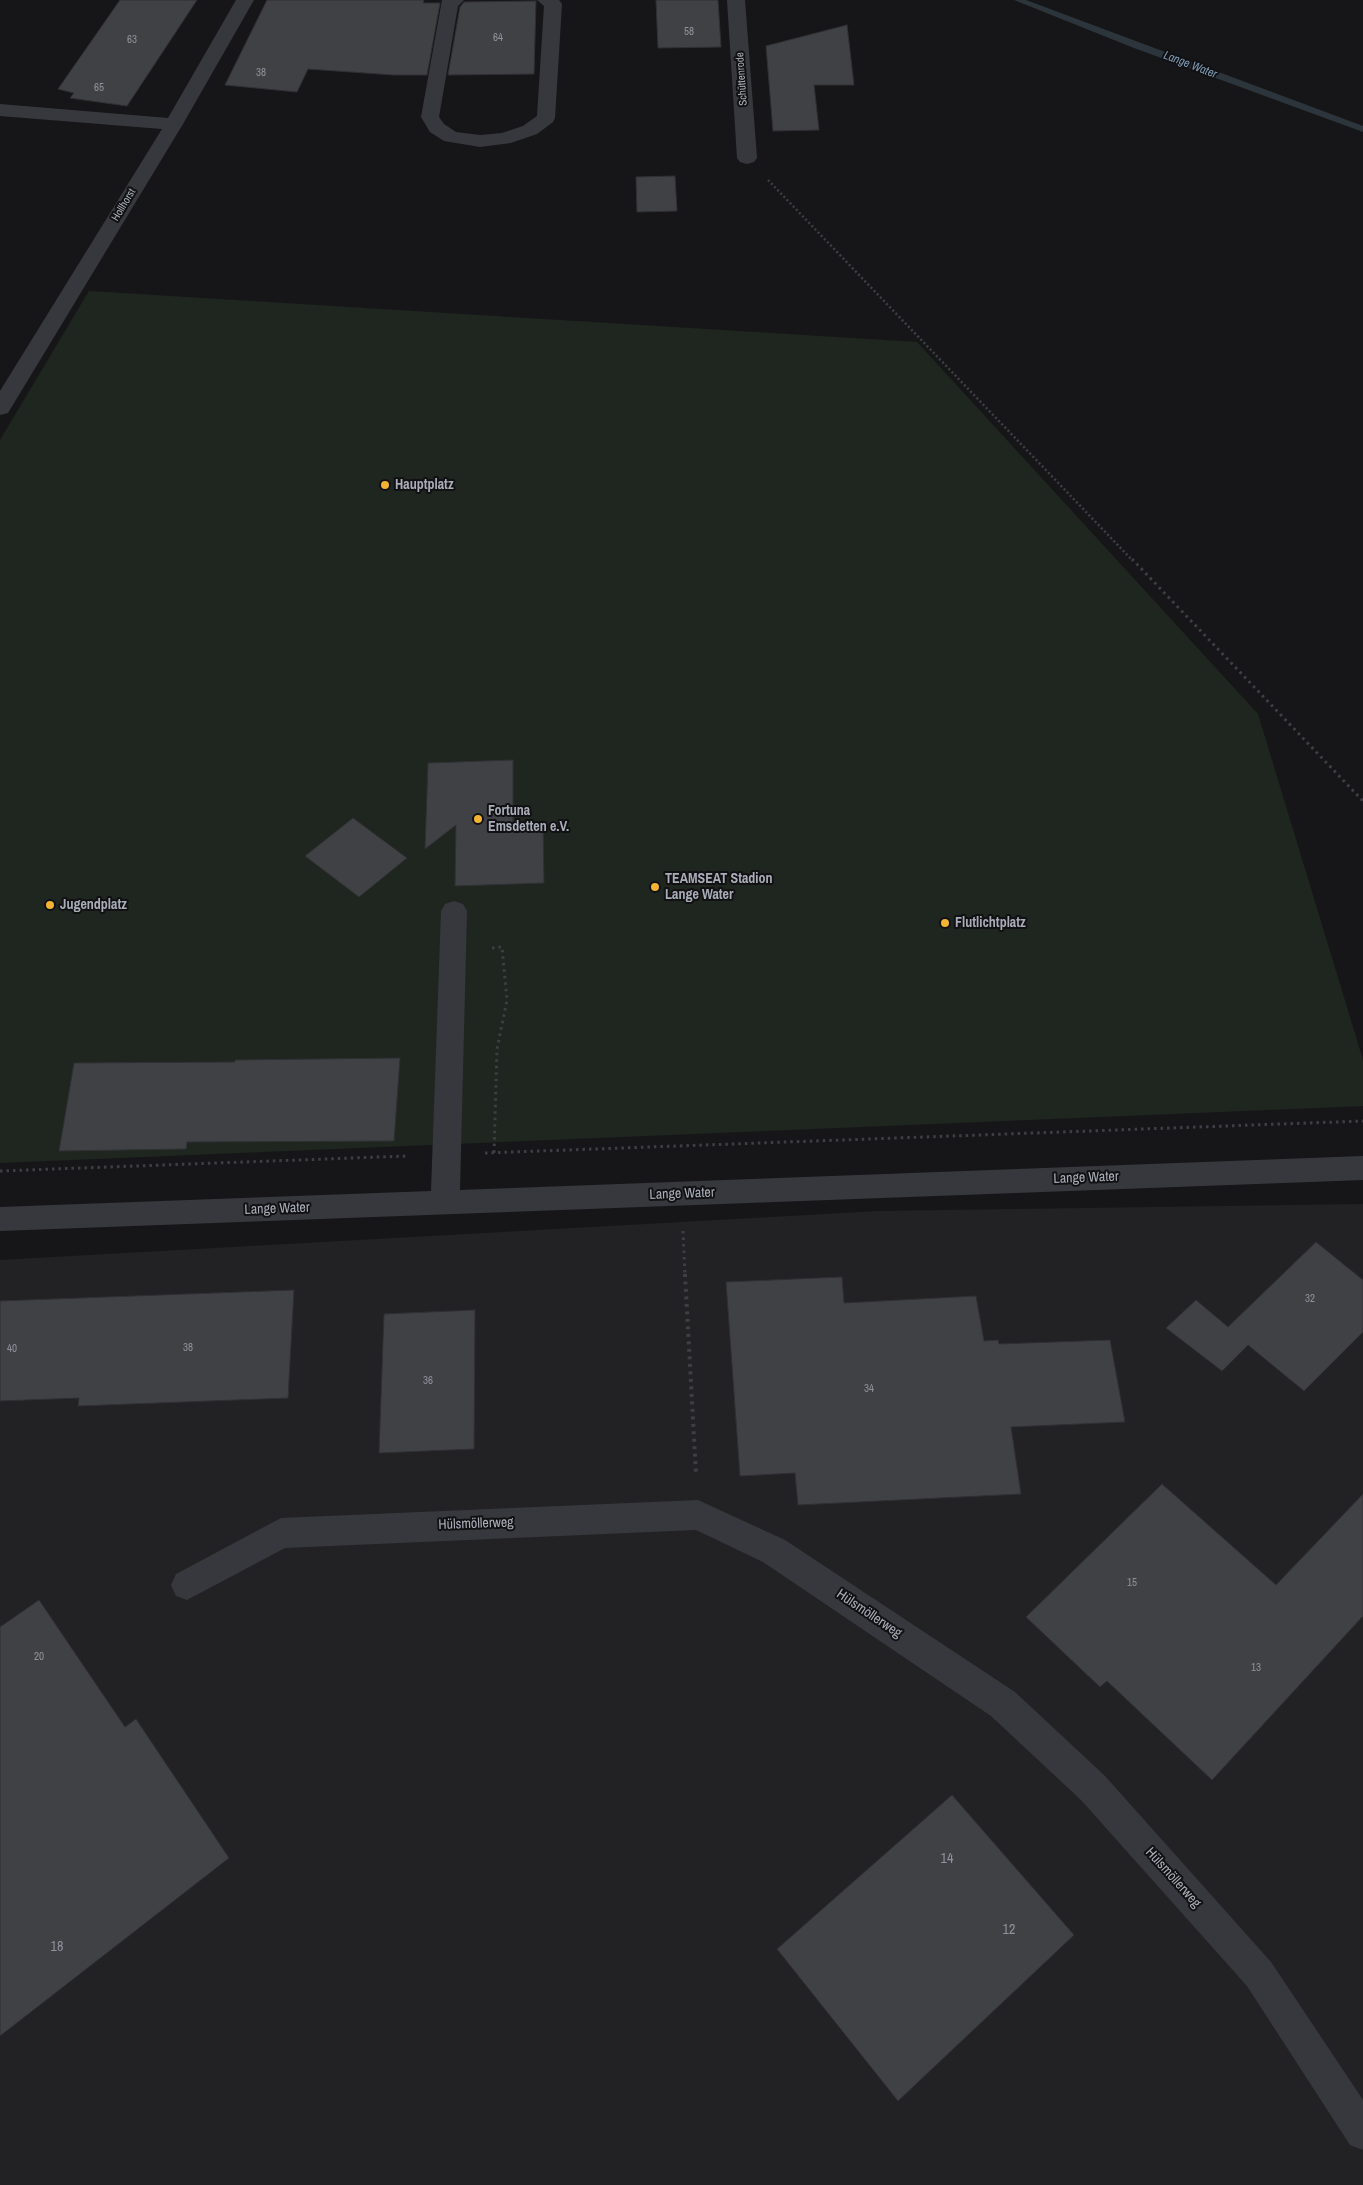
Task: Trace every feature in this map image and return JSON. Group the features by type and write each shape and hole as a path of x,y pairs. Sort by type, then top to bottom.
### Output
{"street":[{"name":"Hollhorst","path":"0,408 174,124 245,0"},
{"path":"456,0 449,3 430,117 437,128 451,137 480,141 504,140 530,130 546,118 552,4 546,0"},
{"name":"Schüttenrode","path":"736,0 747,158"},
{"path":"0,110 174,124"},
{"path":"444,1202 454,911"},
{"name":"Lange Water","path":"0,1219 1363,1168"},
{"name":"Hülsmöllerweg","path":"187,1585 281,1533 698,1515 774,1551 1003,1704 1092,1788 1260,1974 1363,2132"}],"path":[{"path":"747,158 1363,801"},
{"path":"452,951 502,948 507,1000 497,1050 494,1153"},
{"path":"0,1171 1363,1121"},
{"path":"681,1194 698,1515"}],"shaded area":[{"name":"TEAMSEAT Stadion Lange Water","path":"89,291 917,342 1258,714 1363,1060 1363,1106 0,1163 0,440"},
{"path":"1363,1204 1363,2185 0,2185 0,1260 879,1211"}],"building":[{"path":"120,0 197,0 127,106 70,98 74,93 58,89"},
{"path":"267,0 424,0 423,3 440,3 427,75 394,75 308,69 297,92 225,85"},
{"path":"656,0 718,0 721,47 658,48"},
{"path":"536,1 534,74 448,75 460,7 464,2"},
{"path":"847,25 854,85 814,85 819,130 773,131 766,46"},
{"path":"675,176 677,211 637,212 636,177"},
{"name":"Fortuna Emsdetten e.V.","path":"513,760 513,826 543,825 544,883 455,886 456,825 425,849 428,763"},
{"path":"353,818 407,858 359,897 305,856"},
{"path":"400,1058 394,1141 187,1142 186,1149 59,1151 74,1063"},
{"path":"1316,1242 1363,1280 1363,1332 1304,1391 1248,1345 1222,1371 1166,1328 1196,1300 1228,1327"},
{"path":"842,1277 844,1303 976,1296 984,1341 998,1340 999,1344 1110,1340 1125,1422 1011,1427 1021,1494 798,1505 795,1473 740,1476 726,1282"},
{"path":"294,1290 288,1398 78,1406 79,1398 0,1401 0,1301"},
{"path":"475,1310 474,1449 379,1453 384,1314"},
{"path":"1162,1484 1276,1585 1363,1494 1363,1616 1212,1780 1107,1681 1100,1687 1026,1617"},
{"path":"39,1600 125,1727 136,1719 229,1858 0,2036 0,1627"},
{"path":"952,1795 1074,1935 898,2101 777,1949"}],"waterway":[{"name":"Lange Water","path":"1018,0 1363,129"}],"place":[{"name":"Hauptplatz","path":"385,485"},
{"name":"Fortuna Emsdetten e.V.","path":"478,819"},
{"name":"TEAMSEAT Stadion Lange Water","path":"655,887"},
{"name":"Jugendplatz","path":"50,905"},
{"name":"Flutlichtplatz","path":"945,923"}]}
